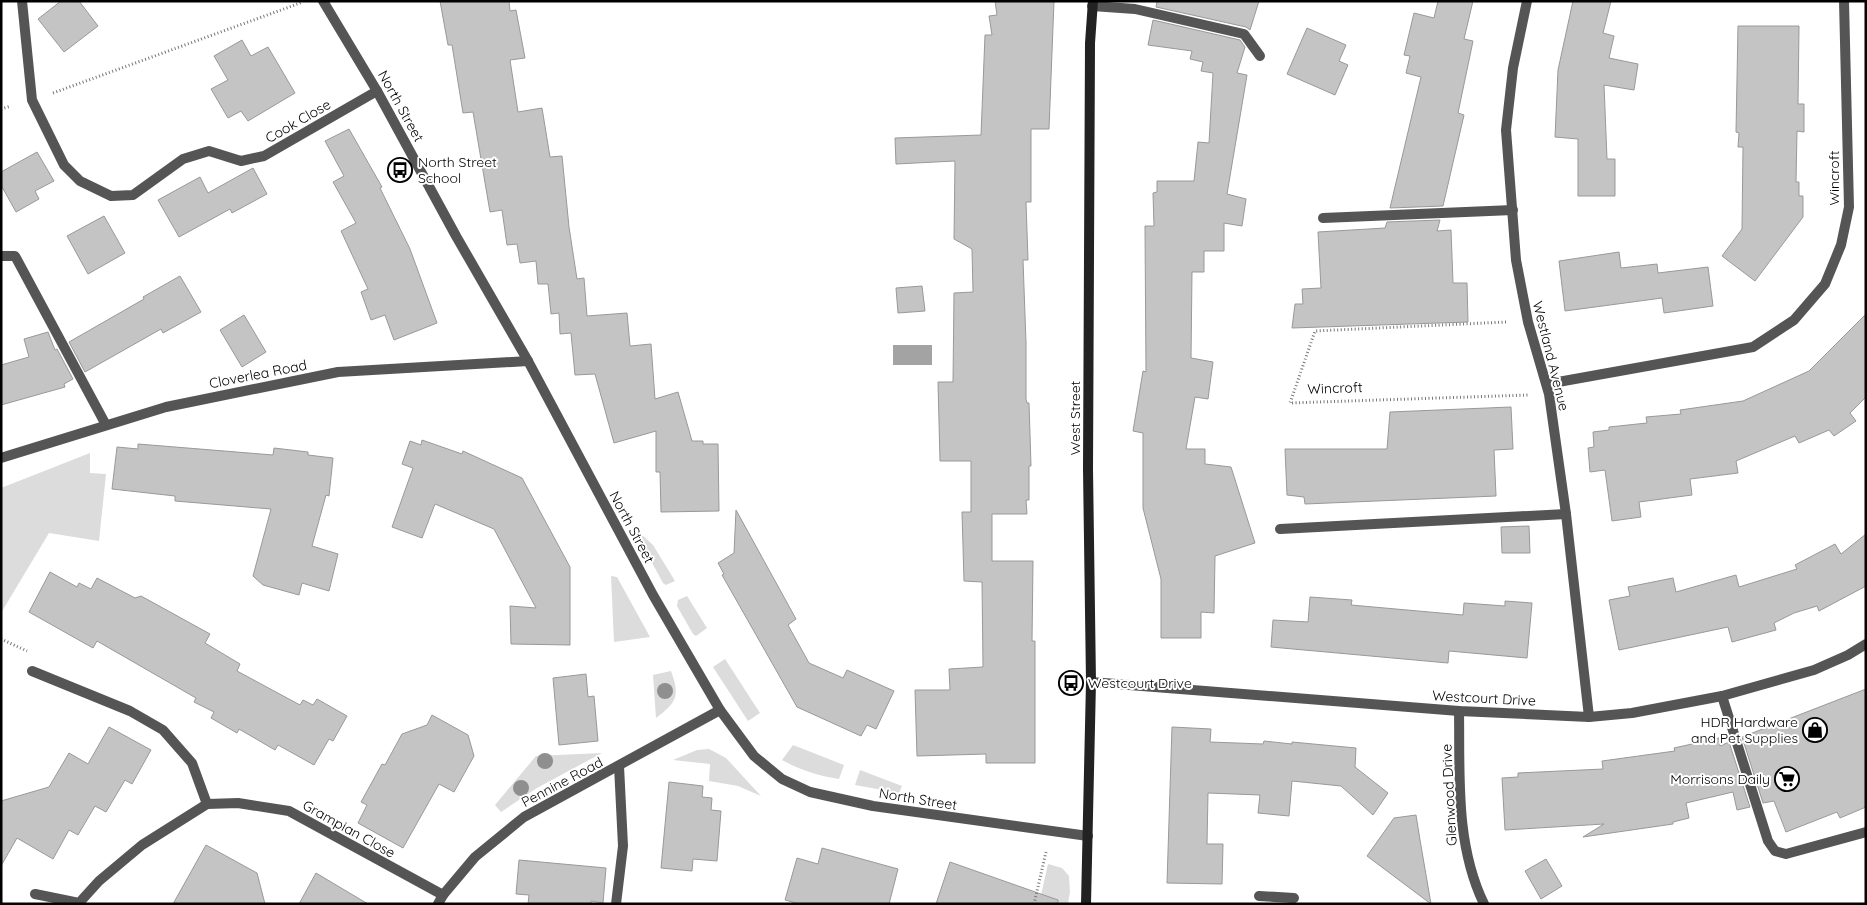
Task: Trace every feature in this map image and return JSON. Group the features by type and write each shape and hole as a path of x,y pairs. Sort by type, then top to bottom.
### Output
{"street":[{"name":"Cook Close","path":"22,1 32,100 64,165 80,181 111,196 133,195 183,159 209,151 241,160 264,156 377,91"},
{"name":"North Street","path":"323,1 377,91 456,236 528,361 653,595 720,710 754,756 782,779 810,792 873,806 1088,836"},
{"name":"Westland Avenue","path":"1527,1 1514,68 1506,130 1516,260 1528,322 1549,394 1566,514 1589,717"},
{"name":"Wincroft","path":"1547,384 1753,347 1794,320 1825,284 1841,244 1849,207 1844,1"},
{"path":"1093,4 1135,9 1244,34 1260,56"},
{"name":"West Street","path":"1086,904 1091,682 1088,449 1090,43 1093,4"},
{"path":"1323,218 1513,210"},
{"path":"1,256 15,256 106,425"},
{"name":"Cloverlea Road","path":"1,458 166,407 338,372 528,361"},
{"path":"1280,529 1566,514"},
{"name":"Westcourt Drive","path":"1091,682 1459,711 1589,717 1632,713 1722,696 1814,670 1848,655 1866,644"},
{"path":"32,671 130,711 163,730 192,763 207,804 142,846 99,881 79,903 36,894"},
{"path":"1722,696 1768,841 1775,851 1786,854 1866,832"},
{"name":"Pennine Road","path":"440,899 475,857 524,817 720,710"},
{"name":"Glenwood Drive","path":"1459,711 1461,820 1466,854 1478,892 1484,904"},
{"path":"616,904 623,846 619,766"},
{"name":"Grampian Close","path":"207,804 238,803 289,811 440,899"},
{"path":"1259,896 1275,900 1294,898"}],"path":[{"path":"1,108 32,100 306,1"},
{"name":"Wincroft","path":"1528,322 1315,331 1290,403 1549,394"},
{"path":"1034,904 1050,832"}],"shaded area":[{"path":"893,345 932,345 932,365 893,365"},
{"path":"90,453 90,473 106,474 99,541 49,533 1,613 1,488"},
{"path":"640,533 653,545 675,581 666,585 663,583 637,535"},
{"path":"611,576 617,577 650,637 614,642"},
{"path":"687,596 707,628 696,636 677,606 678,600"},
{"path":"725,659 760,713 748,721 713,667"},
{"path":"671,671 676,693 675,698 656,718 653,675"},
{"path":"793,745 844,765 839,779 810,772 782,760"},
{"path":"709,749 726,758 761,796 738,786 709,781 710,764 673,760 697,750"},
{"path":"602,753 537,788 501,812 495,805 536,756"},
{"path":"860,770 902,786 899,793 855,785"},
{"path":"1048,864 1062,868 1069,876 1070,892 1068,904 1039,904"}],"building":[{"path":"61,1 79,1 98,26 64,52 38,19"},
{"path":"440,1 509,1 510,11 516,10 525,58 510,60 518,112 542,108 550,157 562,156 569,227 577,279 584,278 587,316 627,313 630,346 651,344 655,399 678,392 692,441 703,441 703,444 718,444 719,511 661,512 660,472 656,472 656,431 614,443 595,374 575,375 571,333 560,334 559,313 551,314 548,284 538,284 536,261 520,263 517,244 507,245 502,210 490,212 473,112 463,113 452,45 448,45"},
{"path":"995,1 1054,1 1049,129 1031,129 1031,202 1026,202 1028,260 1023,260 1026,399 1027,403 1029,403 1031,466 1029,466 1029,500 1026,500 1027,514 992,514 992,561 1033,561 1032,641 1035,641 1035,763 986,763 986,754 917,756 915,690 950,690 949,669 983,667 982,582 964,581 962,512 971,512 971,461 940,461 938,382 953,382 954,293 973,292 972,249 954,239 955,161 896,164 895,138 981,135 985,35 992,35 989,16 997,15"},
{"path":"1157,1 1259,1 1250,30 1246,27 1156,7"},
{"path":"1438,1 1473,1 1464,39 1473,41 1458,113 1464,115 1443,206 1390,208 1421,77 1406,73 1410,56 1404,55 1414,13 1434,18"},
{"path":"1573,1 1611,1 1603,33 1614,36 1609,58 1638,64 1634,90 1604,85 1607,159 1615,159 1615,196 1578,196 1578,139 1555,137 1558,70"},
{"path":"1153,20 1240,40 1245,47 1237,73 1247,75 1227,194 1246,199 1242,226 1224,223 1224,251 1204,251 1204,272 1192,272 1191,358 1213,362 1208,399 1195,397 1186,449 1205,449 1205,464 1231,467 1255,543 1215,556 1214,613 1201,612 1201,638 1161,638 1161,579 1143,508 1143,433 1133,431 1143,371 1146,372 1145,226 1154,226 1153,193 1157,192 1157,181 1194,181 1198,142 1209,143 1213,73 1201,71 1203,62 1190,59 1192,51 1148,45"},
{"path":"1738,26 1799,26 1798,104 1804,104 1804,132 1797,131 1796,182 1799,182 1799,196 1803,196 1803,217 1755,281 1722,256 1742,229 1743,147 1738,147 1739,133 1736,132"},
{"path":"1307,28 1346,45 1339,61 1348,65 1335,95 1287,74"},
{"path":"242,40 251,56 268,47 295,93 248,121 241,111 228,118 211,89 228,80 214,56"},
{"path":"349,129 382,187 380,188 410,249 437,323 394,340 385,315 371,320 361,292 368,289 341,231 356,223 333,182 344,176 325,141"},
{"path":"37,152 54,181 35,191 39,199 16,212 1,185 1,172"},
{"path":"253,168 267,194 232,213 230,209 179,237 158,200 200,177 208,193"},
{"path":"104,216 125,253 88,274 67,236"},
{"path":"1440,220 1437,231 1451,230 1453,283 1467,283 1468,322 1292,328 1295,304 1303,304 1302,289 1321,288 1318,232 1385,228 1387,222"},
{"path":"1619,252 1621,268 1657,264 1658,273 1708,267 1713,306 1664,313 1662,298 1565,311 1559,261"},
{"path":"180,276 201,312 163,333 161,329 85,372 69,342"},
{"path":"922,286 925,311 898,313 896,288"},
{"path":"1866,314 1866,397 1850,413 1856,421 1834,436 1829,430 1799,443 1795,436 1736,461 1738,473 1690,479 1692,495 1639,502 1641,517 1612,521 1605,470 1590,472 1588,448 1594,447 1593,432 1609,430 1609,427 1647,423 1646,417 1681,414 1680,410 1743,401 1809,371"},
{"path":"244,315 266,352 242,367 220,330"},
{"path":"48,332 55,350 57,349 73,379 64,384 65,387 1,405 1,365 29,357 24,339"},
{"path":"1511,407 1513,449 1494,450 1496,496 1305,504 1304,497 1287,495 1285,449 1387,449 1390,412"},
{"path":"422,440 462,454 463,451 522,478 570,567 570,645 511,644 510,606 536,608 494,529 435,504 422,538 392,527 413,468 402,464 410,441 421,445"},
{"path":"138,444 273,455 274,448 308,452 308,455 333,458 329,496 326,495 312,546 338,554 329,591 302,583 299,595 263,585 253,576 271,509 175,501 175,496 112,489 117,447 138,449"},
{"path":"736,510 796,619 788,625 809,663 843,678 847,670 894,691 876,729 867,725 861,736 797,707 722,575 724,574 718,563 734,553"},
{"path":"1529,526 1530,553 1502,553 1501,527"},
{"path":"1866,534 1866,586 1819,611 1817,606 1794,613 1774,623 1776,630 1732,642 1728,627 1619,650 1609,600 1630,596 1628,587 1673,578 1676,592 1736,575 1739,587 1797,569 1795,565 1835,544 1841,554"},
{"path":"50,572 77,587 79,583 91,589 97,578 135,598 141,596 210,634 205,643 240,664 237,671 300,705 303,700 313,705 317,699 347,716 333,741 329,739 314,765 278,745 275,750 239,729 237,733 211,718 214,712 194,702 196,698 97,641 93,648 29,612"},
{"path":"1310,597 1352,600 1351,605 1463,615 1464,603 1505,606 1505,601 1532,603 1527,658 1449,651 1448,663 1271,647 1273,620 1308,622"},
{"path":"586,674 588,697 594,696 598,741 559,745 553,678"},
{"path":"1866,689 1866,807 1840,818 1837,812 1786,832 1774,801 1763,803 1742,737"},
{"path":"432,715 468,735 474,756 454,792 439,784 403,848 358,823 367,805 361,802 382,764 385,765 402,734 427,725"},
{"path":"109,727 151,750 132,784 125,780 106,812 95,806 78,835 69,830 53,859 17,838 1,866 1,801 49,787 69,753 88,764"},
{"path":"1172,727 1211,729 1210,742 1263,744 1264,741 1292,744 1292,742 1356,748 1355,767 1388,793 1373,815 1341,786 1292,781 1289,816 1258,813 1260,795 1208,793 1207,844 1223,844 1222,884 1167,883"},
{"path":"1719,738 1720,746 1729,742 1750,807 1737,810 1733,792 1686,803 1689,818 1673,822 1673,824 1583,837 1604,824 1505,830 1502,778 1518,777 1518,773 1603,769 1602,761 1675,751 1674,748"},
{"path":"669,782 703,786 702,797 712,798 711,810 721,811 717,861 693,859 692,871 661,868"},
{"path":"1416,815 1431,904 1367,856 1394,818"},
{"path":"206,845 257,873 265,904 173,904"},
{"path":"822,848 898,869 889,904 800,904 785,900 797,858 818,864"},
{"path":"1546,859 1562,886 1541,899 1525,871"},
{"path":"519,860 606,868 603,903 591,901 591,904 528,904 529,895 516,894"},
{"path":"950,862 1058,900 1058,904 936,904"},
{"path":"316,873 368,904 299,904"}],"place":[{"name":"North Street School","path":"400,170"},
{"name":"Westcourt Drive","path":"1071,683"},
{"name":"HDR Hardware and Pet Supplies","path":"1815,730"},
{"name":"Morrisons Daily","path":"1787,779"}]}
